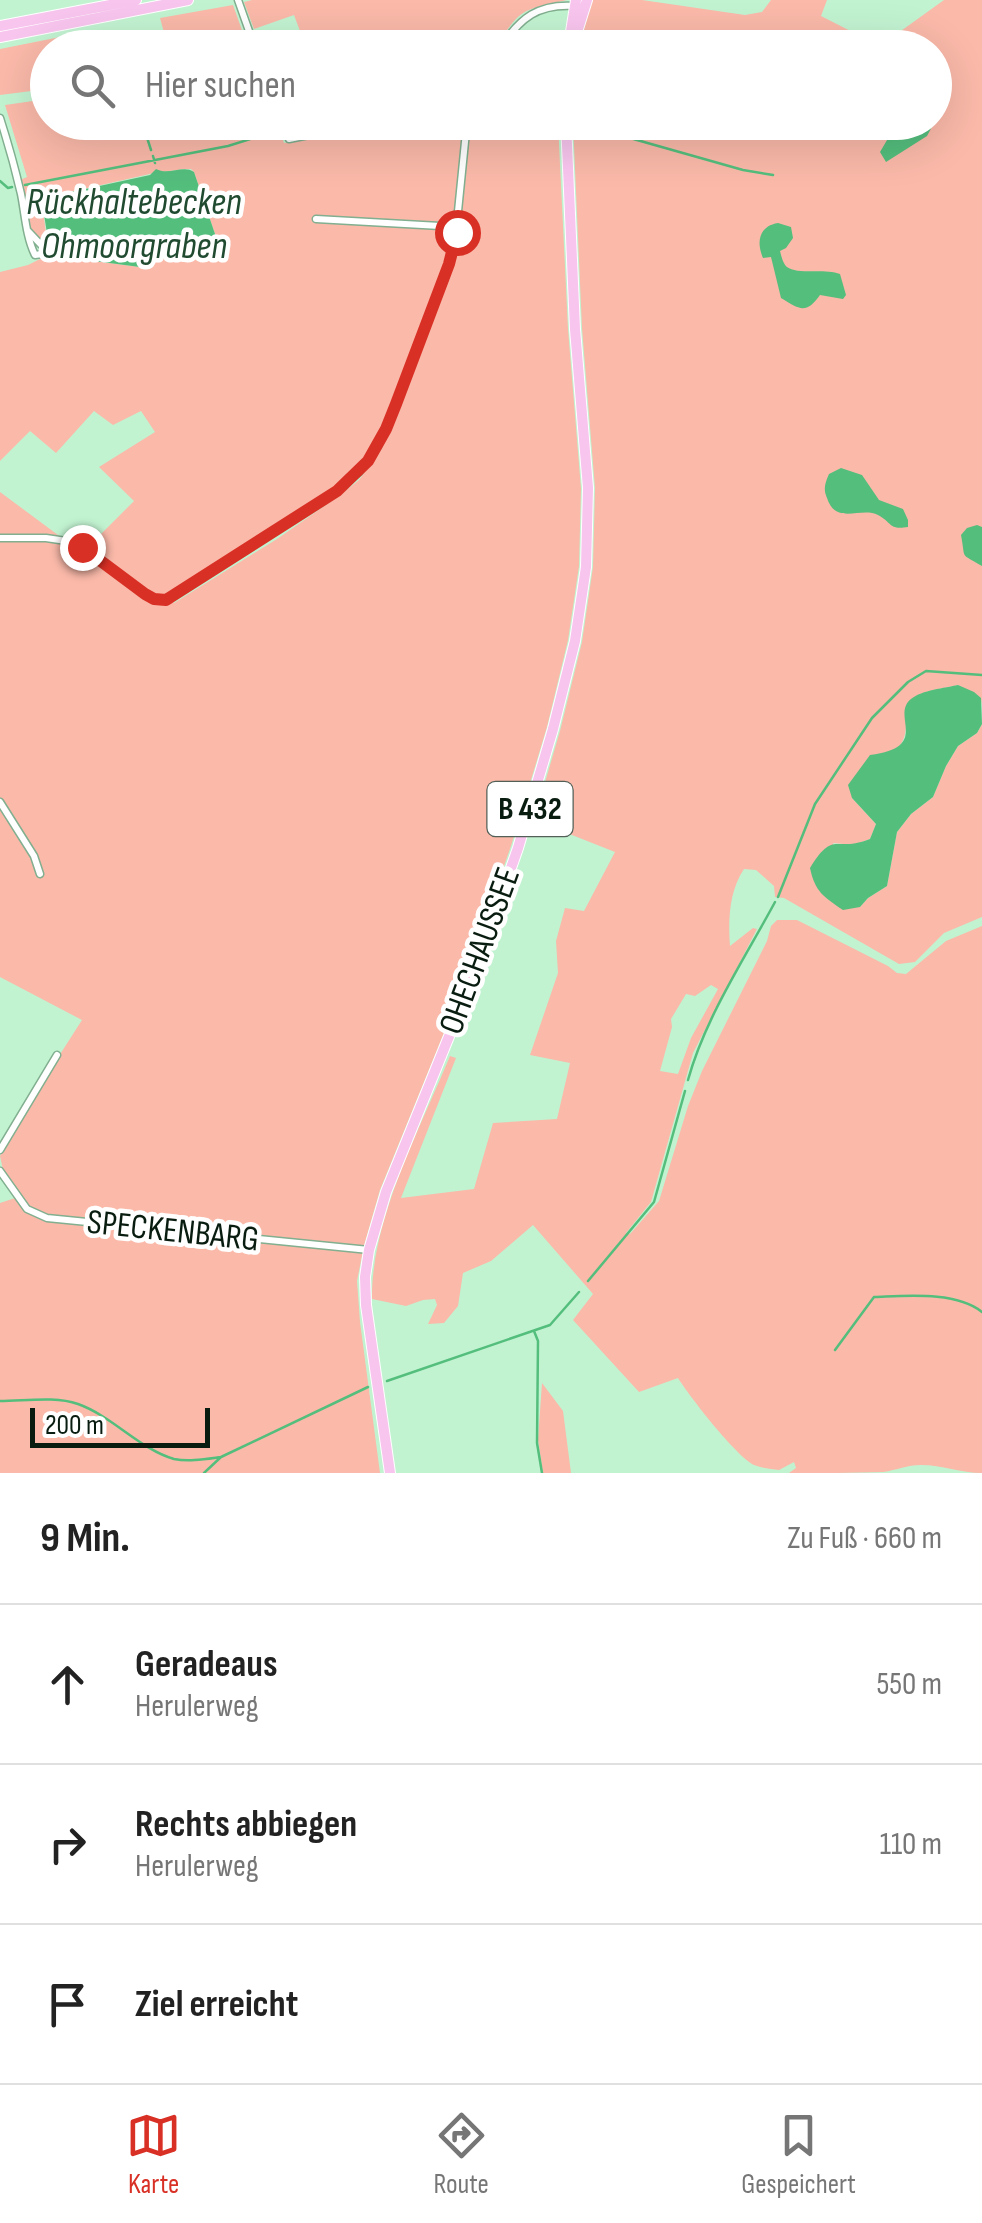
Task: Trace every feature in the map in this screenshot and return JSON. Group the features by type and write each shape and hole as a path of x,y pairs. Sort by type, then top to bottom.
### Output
{"main road":[{"path":"0,26 136,0"},
{"path":"36,30 188,0"},
{"path":"577,30 581,2"},
{"path":"574,30 581,2"},
{"path":"0,37 30,31"},
{"name":"OHECHAUSSEE","path":"390,1473 366,1305 369,1250 386,1192 472,982 518,848 554,729 575,641 586,567 588,488 575,329 567,140"}],"street":[{"path":"238,0 249,30"},
{"path":"512,30 526,16 581,2"},
{"path":"0,118 28,231"},
{"path":"0,538 73,542 145,594 166,600 337,491 368,461 386,429 449,264 458,227 465,140"},
{"path":"316,219 458,227"},
{"path":"0,802 34,856 40,874"},
{"path":"0,1150 57,1055"},
{"name":"SPECKENBARG","path":"0,1171 27,1210 48,1218 369,1250"}],"shaded area":[{"path":"567,0 524,13 508,30 300,30 294,15 254,29 244,2"},
{"path":"592,0 642,0 745,15 762,12 771,0 827,0 821,16 849,30 584,30"},
{"path":"944,0 982,0 982,705 981,698 958,685 926,692 912,700 901,744 852,798 876,824 870,839 854,845 833,843 860,907 887,886 897,832 911,814 933,797 958,746 977,733 982,724 982,917 944,933 915,962 899,964 784,898 775,897 774,886 756,870 744,869 731,906 730,946 757,929 693,1053 651,1202 626,1233 630,1234 659,1201 702,1071 777,920 797,920 897,973 906,974 946,941 982,926 982,1473 921,1465 883,1472 789,1473 796,1468 794,1462 779,1470 754,1465 725,1438 678,1378 639,1392 573,1320 593,1294 533,1225 491,1261 463,1273 458,1306 444,1323 428,1324 437,1305 435,1299 406,1306 372,1299 374,1269 388,1206 450,1056 456,1058 401,1198 474,1189 493,1123 557,1119 570,1063 530,1055 558,973 556,941 565,908 584,911 615,852 534,820 582,642 593,567 595,488 582,328 574,140 952,140 952,30 902,30","holes":["711,985 718,989 691,1038 678,1074 660,1071 671,1019 686,994 695,996"]},
{"path":"233,5 242,30 163,30 160,18"},
{"path":"30,43 30,91 0,95 0,49"},
{"path":"30,101 30,140 462,140 454,230 447,259 375,445 339,484 164,595 174,603 339,496 359,480 375,458 387,437 455,258 469,140 559,140 581,489 579,566 568,640 547,727 511,846 455,1006 380,1190 364,1246 357,1281 380,1473 0,1473 0,1203 15,1198 0,1156 82,1020 0,977 0,492 58,535 88,547 134,501 99,467 155,432 141,411 113,425 94,411 56,453 30,431 0,461 0,272 44,257 46,249 31,230 20,180 27,177 5,105","holes":["191,169 215,234 210,241 140,267 56,256 48,249 44,198 154,173"]},
{"path":"542,1383 563,1411 571,1473 543,1473 538,1440"}],"water":[{"path":"887,140 921,140 886,162 880,152"},
{"name":"Rückhaltebecken Ohmoorgraben","path":"156,169 194,172 215,234 213,239 140,267 50,252 44,198 150,175"},
{"path":"778,223 791,227 793,238 780,251 786,266 797,271 840,274 846,295 843,299 820,295 802,308 781,298 771,257 763,258 760,246 763,231"},
{"path":"841,468 862,475 879,500 903,509 908,527 894,527 871,513 836,511 827,498 825,486 829,474"},
{"path":"977,525 982,527 982,566 965,555 961,535"},
{"path":"958,685 981,698 982,724 977,733 958,746 933,797 911,814 897,832 887,886 860,907 843,910 821,893 810,868 830,845 870,839 876,824 852,798 848,785 870,755 900,745 905,738 904,714 911,699 927,691"}],"waterway":[{"path":"148,140 151,150"},
{"path":"25,185 247,140"},
{"path":"637,140 773,175"},
{"path":"153,156 155,163"},
{"path":"0,181 12,187"},
{"path":"778,897 815,804 872,718 908,682 926,671 982,675"},
{"path":"688,1080 715,1011 775,902"},
{"path":"588,1281 654,1202 685,1091"},
{"path":"387,1381 550,1325 579,1292"},
{"path":"835,1350 874,1297 945,1298 982,1312"},
{"path":"534,1331 538,1341 537,1443 542,1473"},
{"path":"0,1401 78,1404 162,1455 192,1460 221,1457 368,1387"},
{"path":"204,1473 221,1457"}],"route":[{"path":"82,547 145,594 166,600 349,482 368,461 386,429 449,264 457,232"}]}
